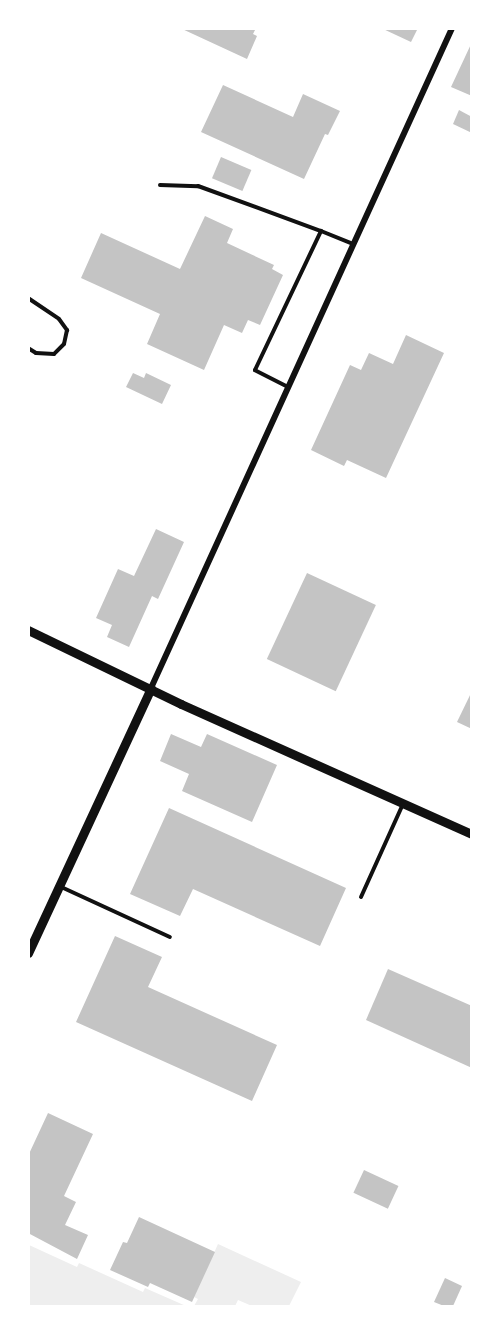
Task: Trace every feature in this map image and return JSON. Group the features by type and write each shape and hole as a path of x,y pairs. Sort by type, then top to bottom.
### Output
{"street":[{"path":"28,953 452,28"},
{"path":"28,630 471,834"}],"lane":[{"path":"160,185 198,186 353,244"},
{"path":"288,387 255,370 321,231"},
{"path":"28,298 58,319 67,330 64,344 54,354 36,353 28,348"},
{"path":"361,897 404,804"},
{"path":"59,886 170,937"}],"shaded area":[{"path":"218,1244 301,1282 289,1306 252,1306 238,1300 235,1306 194,1306 198,1299 194,1297"},
{"path":"29,1245 77,1267 79,1263 143,1292 145,1288 186,1306 29,1306"}],"building":[{"path":"180,28 256,28 253,34 257,36 247,59"},
{"path":"381,28 418,28 411,42"},
{"path":"472,42 472,96 451,87"},
{"path":"223,85 293,117 303,94 340,111 328,135 325,134 304,179 201,132"},
{"path":"459,110 472,117 472,133 453,124"},
{"path":"221,157 251,170 242,191 212,178"},
{"path":"205,216 233,229 227,243 274,265 272,269 283,275 260,325 248,320 242,333 224,325 204,370 147,344 160,314 81,278 101,233 180,269"},
{"path":"406,335 444,353 386,478 347,460 344,466 311,450 350,365 361,370 369,353 393,364"},
{"path":"133,373 144,378 146,373 171,385 162,404 126,387"},
{"path":"156,529 184,542 158,599 152,596 129,647 107,637 112,625 96,618 118,569 134,576"},
{"path":"307,573 376,605 336,691 267,659"},
{"path":"472,691 472,729 457,722"},
{"path":"171,734 201,747 207,734 277,765 252,822 182,791 189,774 160,761"},
{"path":"169,808 346,888 320,946 193,889 180,916 130,894"},
{"path":"115,936 162,957 148,987 277,1045 252,1101 76,1022"},
{"path":"388,969 472,1006 472,1068 366,1020"},
{"path":"48,1113 93,1134 64,1196 76,1202 65,1225 88,1235 77,1259 28,1233 28,1156"},
{"path":"364,1170 398,1186 388,1209 353,1193"},
{"path":"139,1217 215,1252 192,1302 150,1283 148,1287 110,1270 123,1242 127,1243"},
{"path":"445,1278 462,1286 453,1306 444,1306 434,1302"}]}
